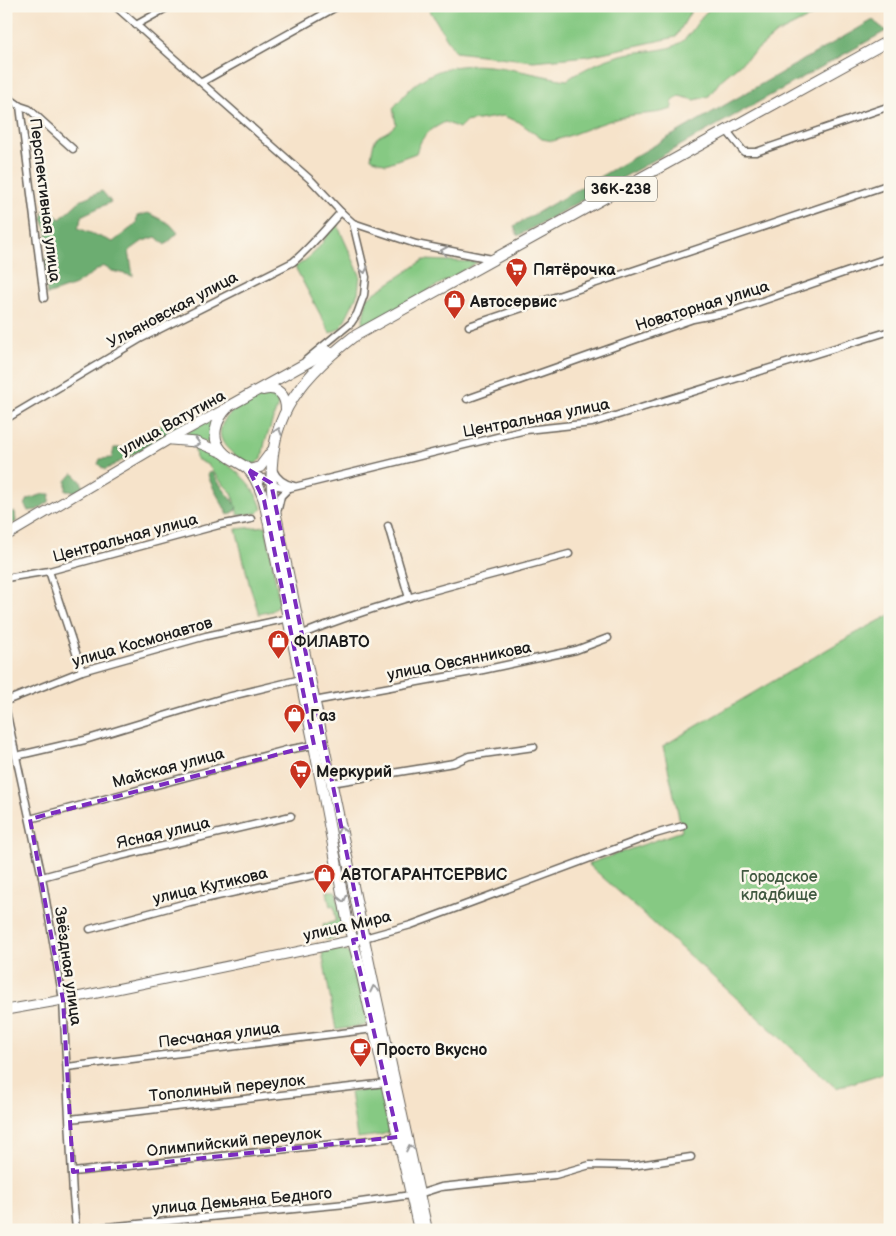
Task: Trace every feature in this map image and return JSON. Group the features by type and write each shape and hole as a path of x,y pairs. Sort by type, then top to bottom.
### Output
{"main road":[{"name":"36К-238","path":"427,1230 415,1195 364,938 276,518 271,483 273,448 286,411 300,387 316,368 353,337 890,40"},
{"name":"улица Ватутина","path":"6,536 168,440 353,337"},
{"path":"258,390 269,388 284,395 286,411"},
{"path":"223,453 217,441 215,430 218,420 229,406"},
{"path":"168,440 196,442 223,453 249,470 264,500 289,618 337,870 398,1137 415,1195 419,1230"},
{"path":"249,470 264,464 273,448"},
{"name":"улица Мира","path":"6,1010 364,938"}],"street":[{"path":"115,6 312,181 353,223 416,244 492,259"},
{"path":"136,25 170,6"},
{"path":"202,82 338,6"},
{"path":"6,96 29,110 73,149"},
{"name":"Перспективная улица","path":"20,106 44,298"},
{"path":"727,131 744,152 756,152 890,106"},
{"path":"469,326 890,184"},
{"name":"Ульяновская улица","path":"6,419 142,338 293,262 307,250 341,212"},
{"path":"297,369 312,354 351,323 362,301 366,276 353,223"},
{"name":"Новаторная улица","path":"467,400 694,319 733,312 890,257"},
{"name":"Центральная улица","path":"249,470 271,483 290,488 526,430 592,423 890,331"},
{"path":"272,468 283,482 298,486"},
{"path":"276,518 278,502 281,496 290,488"},
{"name":"Центральная улица","path":"6,578 49,572 251,519"},
{"path":"388,526 409,598"},
{"path":"300,635 336,620 568,554"},
{"path":"49,572 82,671"},
{"name":"улица Космонавтов","path":"6,701 82,671 206,636 289,618"},
{"name":"улица Овсянникова","path":"314,701 483,670 576,650 608,638"},
{"path":"16,756 85,740 224,698 301,680"},
{"name":"Звёздная улица","path":"6,710 42,877 63,1000 76,1230"},
{"name":"Майская улица","path":"30,819 286,750 314,745"},
{"path":"331,783 454,763 469,756 534,747"},
{"name":"Ясная улица","path":"42,877 116,857 291,816"},
{"name":"улица Мира","path":"364,938 411,925 683,826"},
{"name":"улица Кутикова","path":"90,928 190,902 337,870"},
{"name":"Песчаная улица","path":"67,1067 374,1029"},
{"name":"Тополиный переулок","path":"70,1119 386,1083"},
{"name":"Олимпийский переулок","path":"73,1172 398,1137"},
{"name":"улица Демьяна Бедного","path":"76,1230 337,1205 415,1195 441,1187 555,1175 590,1165 632,1166 691,1157"}],"highlighted area":[{"path":"249,470 271,483 364,938 353,940 398,1137 73,1172 63,1000 30,819 314,745 264,500"}],"green space":[{"path":"427,6 694,6 676,37 588,56 533,61 455,52"},
{"path":"714,6 832,6 776,34 721,80 709,96 695,100 679,96 672,102 672,109 623,117 553,141 542,139 519,122 503,116 465,122 459,128 445,122 426,134 416,153 386,164 371,158 376,138 386,133 396,124 393,108 414,85 434,73 452,67 490,66 567,80 589,67 615,57 674,46 686,38 703,16"},
{"path":"873,20 886,31 518,236 514,226"},
{"path":"102,191 111,202 83,215 78,228 113,242 136,224 137,216 148,213 170,224 178,233 165,245 156,237 143,241 129,251 133,276 112,271 103,266 75,285 47,295 44,266 48,249 47,231 42,219 45,207 60,219 82,199"},
{"path":"332,220 337,224 360,275 358,293 341,328 330,333 295,267 308,258 323,242"},
{"path":"424,260 478,262 361,329 367,298"},
{"path":"263,393 274,395 278,405 265,442 262,458 257,463 250,465 227,448 221,439 221,430 223,422 229,414"},
{"path":"190,407 194,412 182,427 105,470 98,464 100,459 112,458 114,448 123,448 132,440 153,434 162,424 172,425 181,413"},
{"path":"214,417 211,432 216,446 195,438 181,436"},
{"path":"203,449 230,466 253,489 262,509 258,513 238,515 232,493 208,465 196,459 195,450"},
{"path":"212,472 237,507 234,512 228,515 210,482 208,473"},
{"path":"73,473 80,480 84,488 78,492 66,491 66,481"},
{"path":"50,494 49,502 37,510 28,511 25,505 28,499"},
{"path":"8,512 15,512 16,522 6,527 6,514"},
{"path":"266,526 279,601 277,607 272,611 259,614 250,587 236,529"},
{"name":"Городское кладбище","path":"890,615 890,1071 836,1088 588,864 682,831 663,746 838,643"},
{"path":"327,891 336,891 343,928 336,936 326,940 323,925 336,921 334,906 330,907"},
{"path":"337,949 347,952 354,958 367,1017 366,1025 336,1030 322,952"},
{"path":"378,1089 381,1092 387,1109 389,1132 357,1138 350,1092"}],"place":[{"name":"Пятёрочка","path":"517,288"},
{"name":"Автосервис","path":"454,320"},
{"name":"ФИЛАВТО","path":"278,660"},
{"name":"Газ","path":"294,734"},
{"name":"Меркурий","path":"300,790"},
{"name":"АВТОГАРАНТСЕРВИС","path":"325,893"},
{"name":"Просто Вкусно","path":"360,1068"}]}
